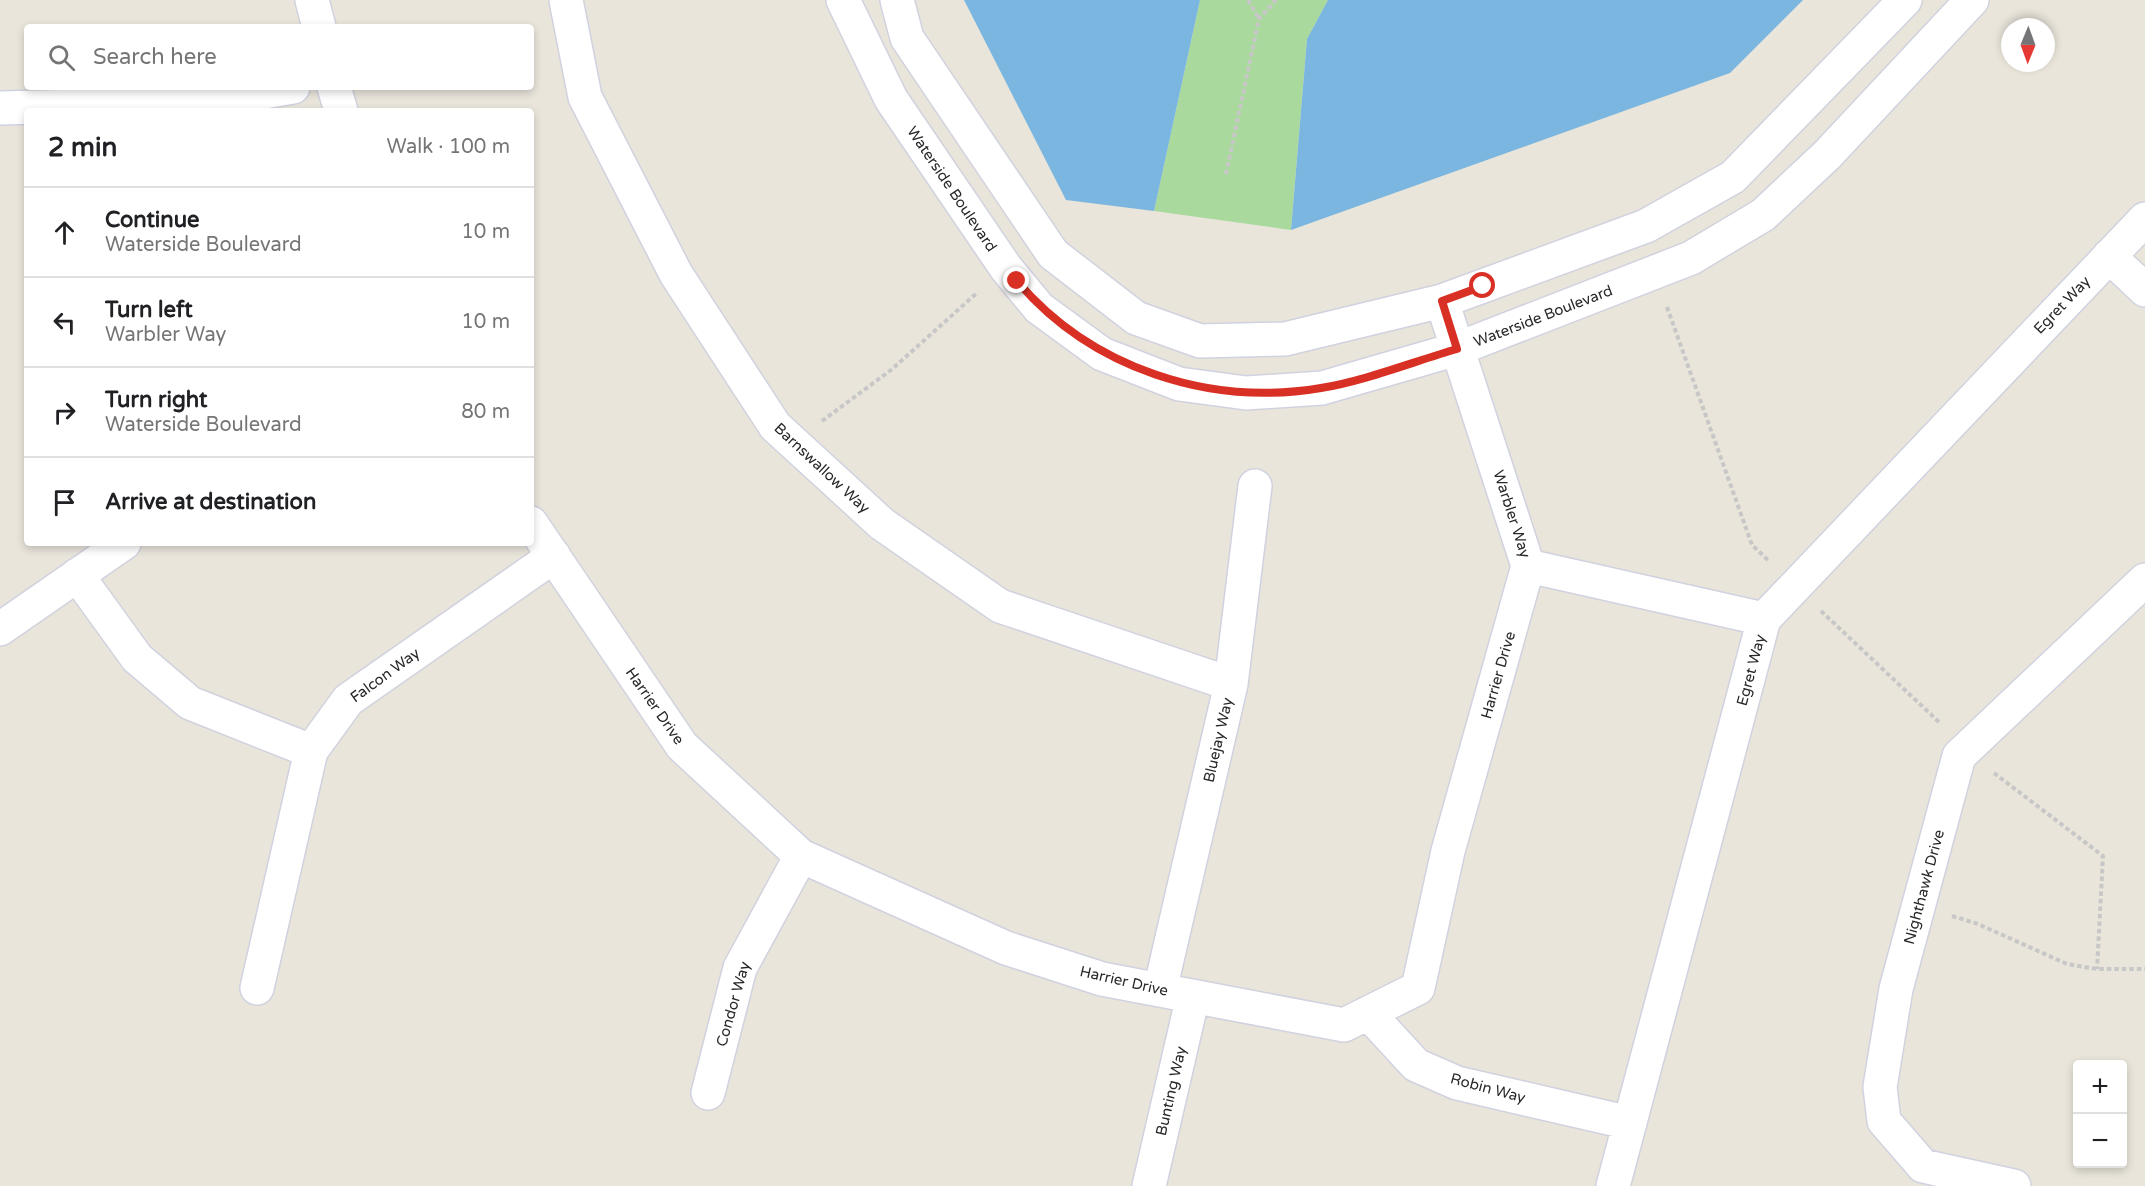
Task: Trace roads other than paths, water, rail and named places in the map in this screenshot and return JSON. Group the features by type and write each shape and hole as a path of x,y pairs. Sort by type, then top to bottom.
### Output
{"street":[{"path":"312,0 318,24"},
{"name":"Barnswallow Way","path":"566,0 585,97 676,274 775,426 882,524 1000,606 1231,684"},
{"name":"Waterside Boulevard","path":"843,0 891,99 1006,267 1039,308 1102,354 1179,384 1246,393 1322,388 1457,349 1691,258 1763,215 1827,155 1972,0"},
{"path":"897,0 907,38 1053,254 1136,318 1200,341 1285,339 1442,301 1647,226 1733,177 1905,0"},
{"path":"0,108 200,103 276,90"},
{"path":"335,90 340,108"},
{"name":"Egret Way","path":"1613,1186 1764,619 2145,219"},
{"path":"2109,256 2145,290"},
{"name":"Warbler Way","path":"1442,301 1528,566 1764,619"},
{"name":"Bluejay Way","path":"1160,990 1231,684 1255,486"},
{"name":"Harrier Drive","path":"534,527 682,746 801,856 1006,948 1102,979 1344,1025 1418,988 1448,851 1528,566"},
{"path":"0,629 120,546"},
{"name":"Falcon Way","path":"257,988 311,751 348,700 554,556"},
{"path":"77,575 137,658 190,703 311,751"},
{"name":"Nighthawk Drive","path":"2014,1186 1923,1166 1884,1122 1880,1087 1896,989 1959,756 2141,592"},
{"name":"Condor Way","path":"708,1093 741,968 801,856"},
{"name":"Bunting Way","path":"1149,1186 1193,996"},
{"name":"Robin Way","path":"1368,1013 1416,1065 1457,1083 1630,1123"}],"water":[{"path":"964,0 1200,0 1154,211 1066,200"},
{"path":"1328,0 1803,0 1730,73 1291,230 1307,39"}]}
